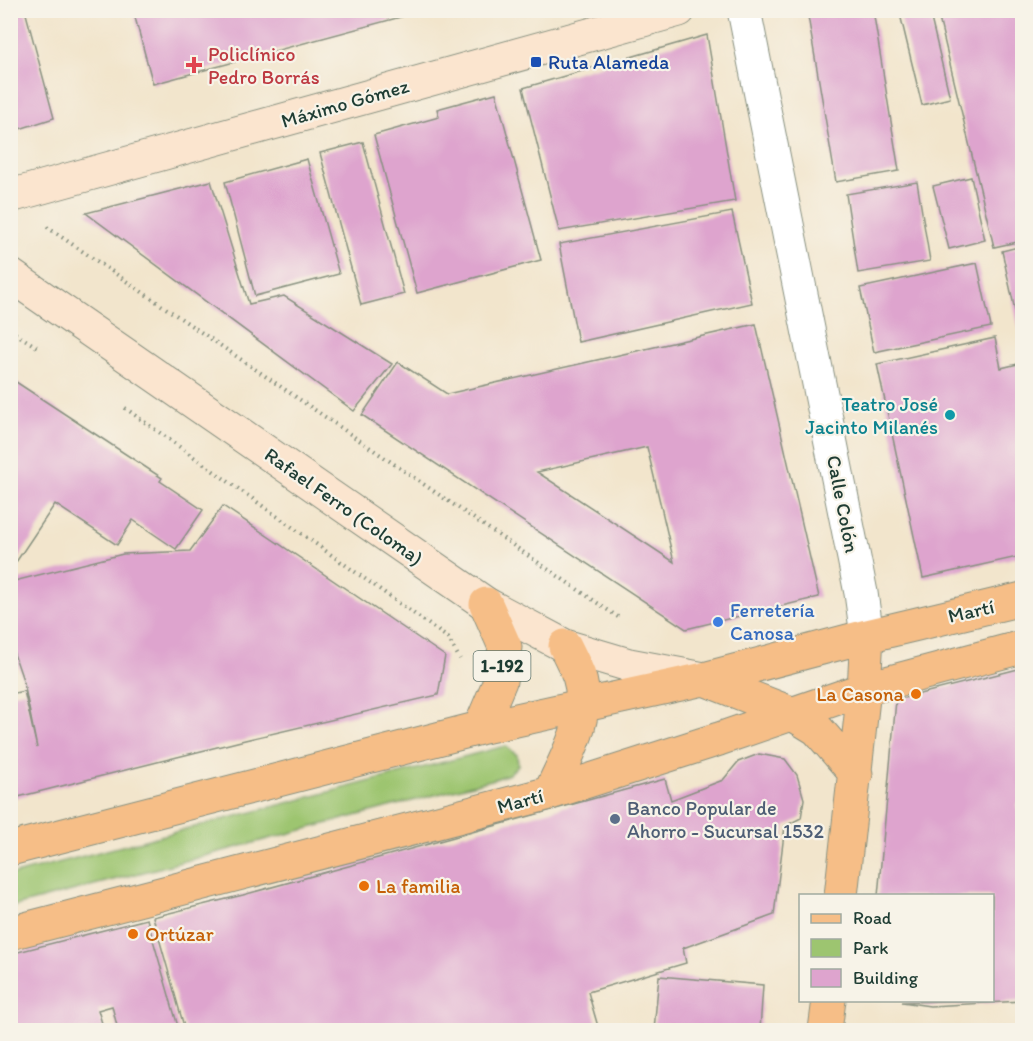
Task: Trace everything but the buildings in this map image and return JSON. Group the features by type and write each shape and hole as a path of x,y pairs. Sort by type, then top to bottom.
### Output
{"main road":[{"name":"Máximo Gómez","path":"10,196 679,10"},
{"name":"Rafael Ferro (Coloma)","path":"10,275 486,604 565,646 629,665 704,679"},
{"name":"Martí","path":"10,849 480,728 704,679 867,636 1023,599"},
{"name":"1-192","path":"480,728 500,681 505,646 486,604"},
{"name":"Calle Colón","path":"841,894 856,774 867,636"},
{"path":"550,793 576,736 583,705 579,678 565,646"},
{"name":"Martí","path":"10,933 550,793 719,739 864,689 1023,648"},
{"name":"1-192","path":"704,679 791,713 817,729 856,774"},
{"path":"825,1030 829,1002"}],"street":[{"name":"Calle Colón","path":"744,10 861,593 867,636"}],"path":[{"path":"40,222 627,623"},
{"path":"10,330 38,347"},
{"path":"123,406 448,638 460,659 457,670"}],"green space":[{"path":"505,746 517,755 518,765 509,774 495,779 11,907 11,875"}],"place":[{"name":"Ruta Alameda","path":"536,62"},
{"name":"Policlínico Pedro Borrás","path":"194,65"},
{"name":"Teatro José Jacinto Milanés","path":"950,415"},
{"name":"Ferretería Canosa","path":"718,622"},
{"name":"La Casona","path":"916,694"},
{"name":"Banco Popular de Ahorro - Sucursal 1532","path":"615,819"},
{"name":"La familia","path":"364,886"},
{"name":"Ortúzar","path":"133,934"}]}
